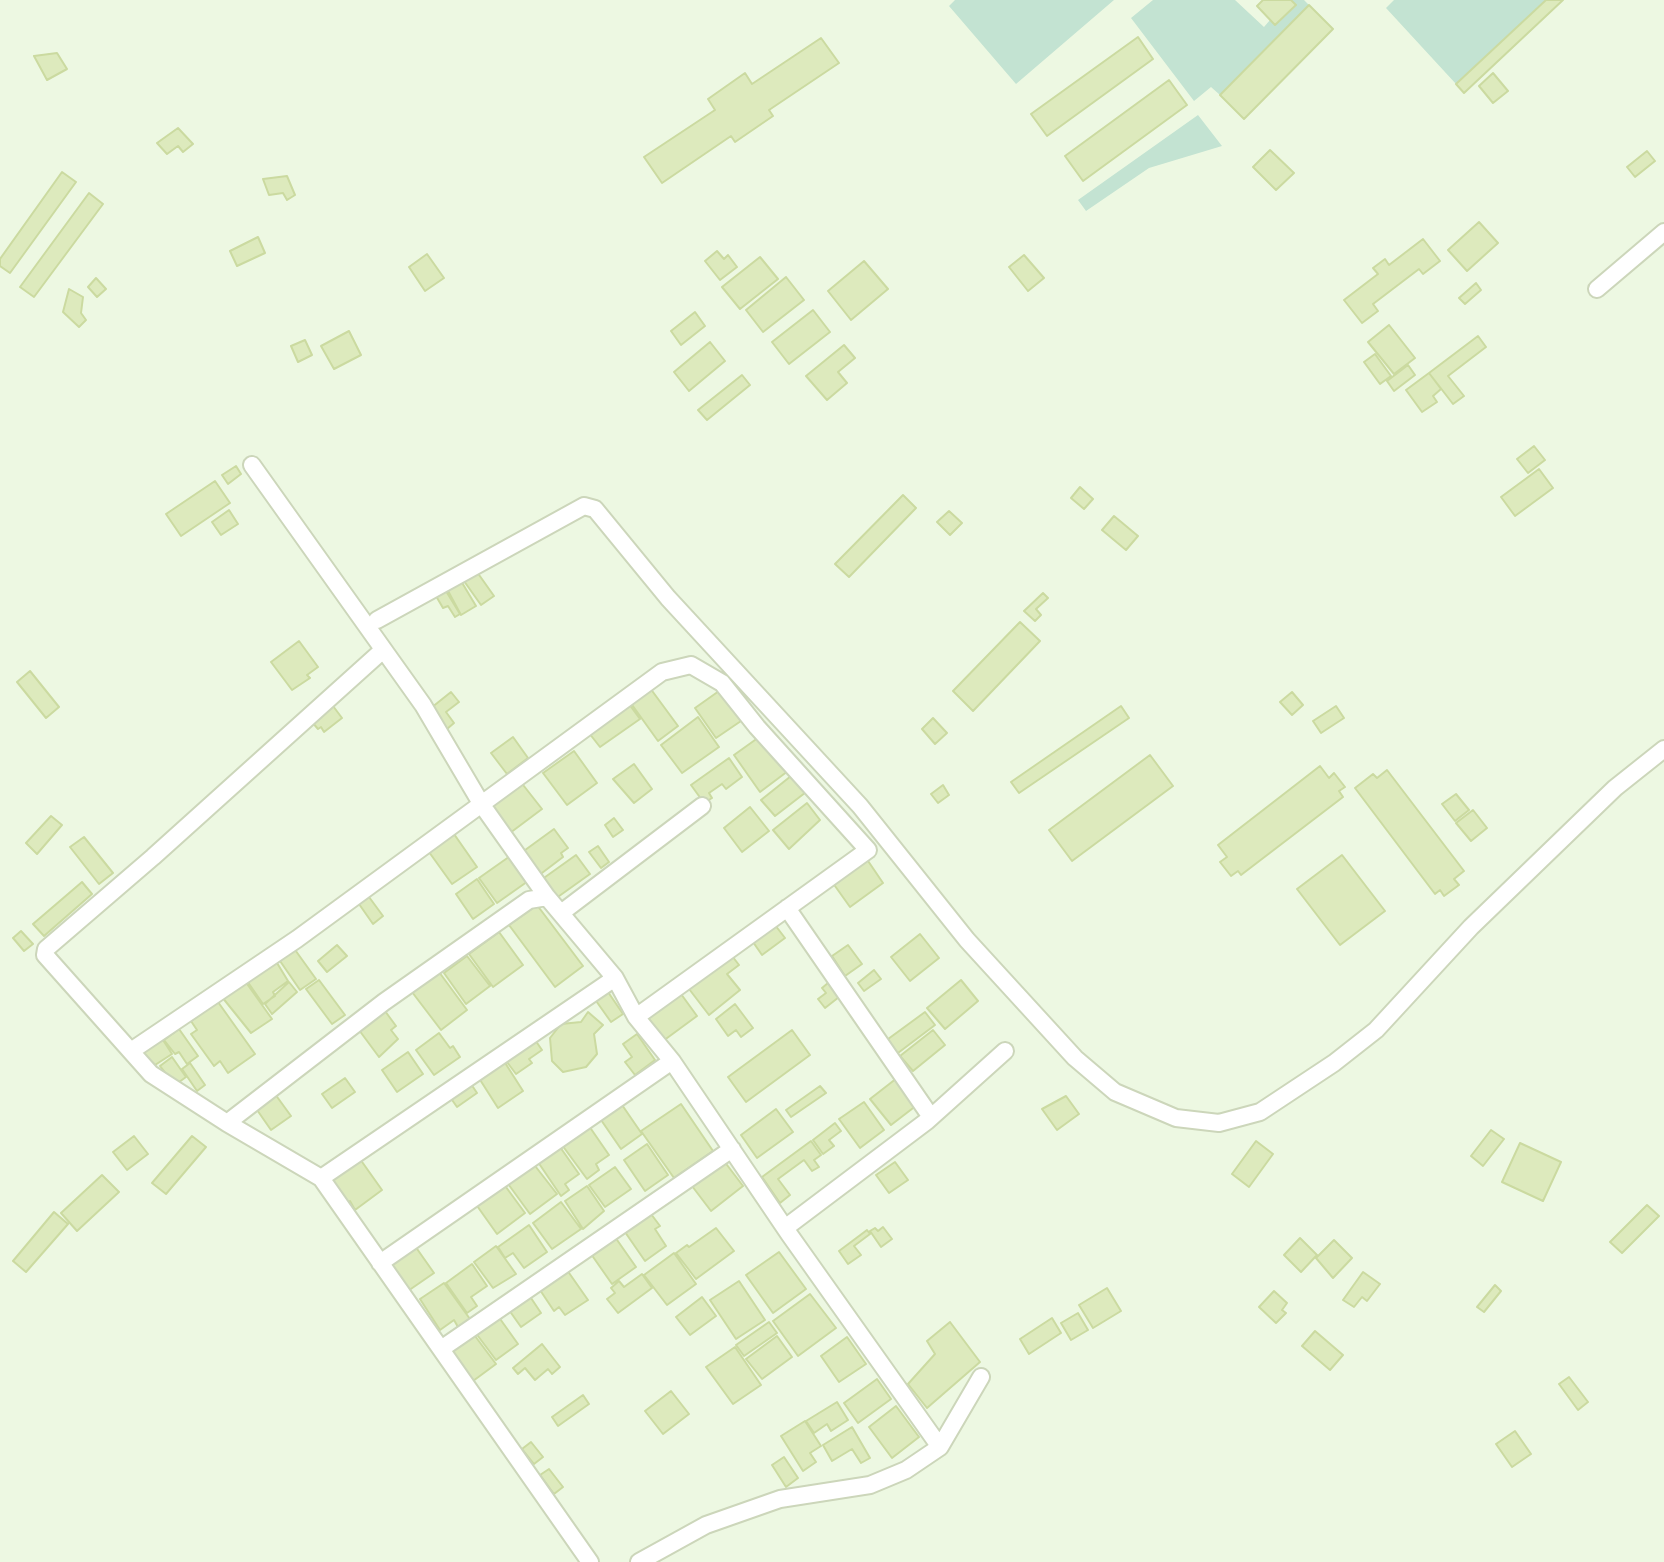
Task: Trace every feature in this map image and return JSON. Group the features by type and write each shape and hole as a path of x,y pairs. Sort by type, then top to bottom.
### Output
{"street":[{"path":"1597,289 1664,232"},
{"path":"252,465 423,705 482,805 547,897 615,978 636,1017 672,1061 785,1228 940,1447"},
{"path":"377,620 584,506 595,509 668,598 860,806 967,940 1075,1058 1115,1092 1176,1118 1219,1123 1260,1112 1334,1063 1376,1030 1471,927 1615,788 1664,749"},
{"path":"383,650 44,951 151,1074 321,1178 590,1562"},
{"path":"131,1051 297,939 662,672 691,665 722,683 757,727 868,850 636,1017"},
{"path":"561,913 702,806"},
{"path":"227,1123 384,1002 480,934 529,900 547,897"},
{"path":"787,908 931,1117"},
{"path":"321,1178 615,978"},
{"path":"785,1228 931,1117 1005,1051"},
{"path":"380,1263 672,1061"},
{"path":"441,1349 732,1149"},
{"path":"639,1562 706,1525 780,1499 870,1485 906,1470 940,1447 981,1377"}],"green space":[{"path":"955,0 1114,0 1016,84 949,6"},
{"path":"1153,0 1235,0 1264,27 1270,20 1275,25 1296,6 1291,0 1304,0 1309,5 1220,95 1211,87 1194,101 1131,18"},
{"path":"1394,0 1546,0 1456,84 1386,8"},
{"path":"1198,115 1222,146 1149,168 1086,211 1078,200"}],"building":[{"path":"1263,0 1291,0 1296,5 1275,25 1257,6"},
{"path":"1546,0 1563,0 1464,93 1456,84"},
{"path":"1309,5 1333,29 1244,119 1220,95"},
{"path":"1138,37 1153,59 1047,136 1031,114"},
{"path":"821,38 839,63 769,110 773,116 735,142 731,136 662,183 644,157 715,110 708,99 745,73 752,84"},
{"path":"57,53 67,69 47,80 34,56"},
{"path":"1493,73 1508,91 1493,103 1479,86"},
{"path":"1169,80 1187,105 1083,181 1065,156"},
{"path":"178,128 193,144 183,152 178,146 167,154 157,143"},
{"path":"1270,150 1294,173 1276,190 1253,167"},
{"path":"1647,151 1655,161 1635,177 1627,167"},
{"path":"62,172 76,182 10,273 0,266 0,259"},
{"path":"287,176 295,195 287,200 283,193 269,195 263,179"},
{"path":"89,193 103,204 34,297 20,287"},
{"path":"1479,222 1498,243 1467,271 1448,250"},
{"path":"258,237 265,253 237,266 230,251"},
{"path":"1423,239 1440,261 1423,274 1419,269 1373,304 1378,311 1362,323 1344,300 1378,274 1373,268 1385,259 1389,265"},
{"path":"717,251 724,259 728,255 737,267 720,280 705,261"},
{"path":"427,254 444,278 425,291 409,267"},
{"path":"1024,255 1044,278 1028,291 1009,267"},
{"path":"760,257 778,279 740,309 722,287"},
{"path":"864,261 888,289 851,320 828,291"},
{"path":"786,277 804,300 763,332 746,310"},
{"path":"96,278 106,289 97,297 88,287"},
{"path":"1476,283 1481,290 1465,304 1459,298"},
{"path":"69,289 83,297 81,313 86,320 79,327 63,312"},
{"path":"813,310 830,332 789,364 772,342"},
{"path":"695,312 705,326 681,345 671,331"},
{"path":"1389,325 1415,358 1394,374 1368,342"},
{"path":"349,331 361,355 334,369 321,346"},
{"path":"1478,336 1486,347 1448,376 1464,396 1453,404 1429,373"},
{"path":"305,340 312,355 298,362 291,346"},
{"path":"710,342 725,361 689,391 674,372"},
{"path":"844,345 855,358 838,372 847,383 827,400 806,376"},
{"path":"1375,354 1391,376 1380,384 1364,362"},
{"path":"1408,365 1415,375 1394,391 1387,381"},
{"path":"1429,373 1441,389 1433,396 1437,402 1422,412 1406,390"},
{"path":"742,375 750,385 707,420 698,410"},
{"path":"1534,446 1545,460 1528,473 1517,459"},
{"path":"236,466 241,474 228,484 222,475"},
{"path":"1539,469 1553,488 1515,516 1501,497"},
{"path":"215,481 230,503 181,536 166,514"},
{"path":"1080,487 1093,499 1084,509 1071,498"},
{"path":"903,495 916,508 849,577 835,564"},
{"path":"229,510 238,524 221,535 212,522"},
{"path":"949,511 962,523 950,535 937,522"},
{"path":"1114,516 1138,536 1126,550 1102,530"},
{"path":"477,572 494,596 481,605 464,581"},
{"path":"461,581 476,606 461,615 447,589"},
{"path":"446,591 460,614 455,617 448,606 443,608 436,596"},
{"path":"1043,593 1048,598 1036,609 1041,615 1035,621 1024,611"},
{"path":"1020,622 1040,641 973,711 953,691"},
{"path":"299,641 318,667 307,675 310,678 292,690 271,662"},
{"path":"30,671 59,707 46,718 17,682"},
{"path":"650,688 678,726 658,741 630,702"},
{"path":"719,691 741,721 716,738 695,708"},
{"path":"451,692 459,702 446,712 454,723 447,729 431,708"},
{"path":"1292,692 1303,705 1292,715 1280,702"},
{"path":"629,704 640,719 600,747 589,733"},
{"path":"333,706 342,718 324,732 312,722"},
{"path":"1121,706 1129,718 1019,793 1011,782"},
{"path":"1336,706 1344,718 1321,733 1313,721"},
{"path":"698,717 719,747 682,773 661,745"},
{"path":"933,718 947,733 935,744 922,729"},
{"path":"762,735 788,771 760,792 734,755"},
{"path":"513,737 528,758 507,774 491,753"},
{"path":"574,751 597,783 567,805 543,773"},
{"path":"1150,755 1173,786 1072,861 1049,830"},
{"path":"729,758 742,777 726,789 722,784 709,793 712,798 704,803 691,785"},
{"path":"634,764 652,789 634,803 613,779"},
{"path":"1320,766 1329,778 1334,773 1345,787 1339,791 1343,797 1241,875 1238,871 1231,876 1220,862 1227,857 1218,845"},
{"path":"1387,770 1464,871 1454,879 1459,885 1444,896 1440,890 1435,894 1355,788 1373,774 1377,778"},
{"path":"796,772 810,789 775,816 761,800"},
{"path":"520,781 542,809 510,833 489,805"},
{"path":"943,785 949,795 938,803 931,794"},
{"path":"1456,794 1469,810 1455,821 1442,804"},
{"path":"807,803 820,820 789,849 773,830"},
{"path":"750,807 769,831 742,852 724,828"},
{"path":"1473,810 1487,828 1471,841 1456,823"},
{"path":"51,816 62,825 37,854 26,843"},
{"path":"614,818 623,830 613,837 605,825"},
{"path":"554,829 568,848 561,853 563,857 538,876 521,853"},
{"path":"454,834 477,867 452,884 429,852"},
{"path":"84,837 113,873 99,884 70,847"},
{"path":"598,846 609,862 601,868 589,852"},
{"path":"513,854 531,879 497,903 479,878"},
{"path":"576,855 590,874 555,899 541,880"},
{"path":"864,855 883,883 850,907 830,879"},
{"path":"1342,855 1385,911 1340,945 1297,889"},
{"path":"477,879 494,904 473,919 456,894"},
{"path":"82,882 92,894 44,936 33,924"},
{"path":"369,897 383,916 373,924 359,904"},
{"path":"537,905 583,966 555,987 509,925"},
{"path":"775,925 785,938 762,955 753,942"},
{"path":"21,931 33,944 24,951 13,938"},
{"path":"499,932 523,965 493,987 469,954"},
{"path":"920,934 939,958 910,981 891,957"},
{"path":"337,945 347,956 327,972 318,961"},
{"path":"848,945 862,964 845,976 832,956"},
{"path":"293,947 316,979 300,990 278,958"},
{"path":"729,952 739,965 727,974 740,990 709,1015 686,985"},
{"path":"467,956 490,986 466,1004 444,973"},
{"path":"274,958 288,981 263,1004 245,978"},
{"path":"874,970 881,979 864,991 858,983"},
{"path":"439,972 467,1010 441,1030 412,992"},
{"path":"319,980 345,1015 332,1024 306,989"},
{"path":"961,980 978,1001 945,1029 927,1008"},
{"path":"245,981 272,1019 251,1033 222,997"},
{"path":"289,982 297,992 272,1014 265,1004"},
{"path":"828,983 839,997 825,1008 818,999 826,993 822,988"},
{"path":"606,989 623,1014 611,1022 594,998"},
{"path":"681,994 697,1016 663,1041 647,1019"},
{"path":"218,1002 255,1054 228,1073 220,1061 214,1066 191,1034 197,1030 191,1021"},
{"path":"735,1004 753,1028 741,1037 736,1030 728,1036 716,1019"},
{"path":"385,1011 396,1026 391,1030 398,1039 379,1057 359,1030"},
{"path":"588,1012 603,1025 594,1034 597,1054 586,1067 563,1072 552,1061 550,1038 561,1024 581,1022"},
{"path":"925,1012 935,1025 894,1056 884,1042"},
{"path":"179,1029 198,1056 187,1064 179,1052 175,1054 164,1040"},
{"path":"792,1030 810,1055 746,1102 728,1077"},
{"path":"933,1030 945,1045 913,1071 900,1056"},
{"path":"439,1033 460,1057 434,1075 416,1050"},
{"path":"637,1034 655,1060 635,1075 625,1062 632,1057 623,1044"},
{"path":"533,1037 542,1050 529,1059 532,1063 516,1074 504,1058"},
{"path":"163,1040 172,1054 155,1065 152,1062 148,1064 141,1054"},
{"path":"408,1052 423,1074 397,1092 382,1070"},
{"path":"172,1057 186,1077 175,1085 160,1066"},
{"path":"502,1058 523,1091 498,1108 477,1075"},
{"path":"190,1063 205,1085 197,1091 182,1069"},
{"path":"345,1078 355,1092 332,1108 322,1094"},
{"path":"897,1078 917,1105 891,1125 870,1099"},
{"path":"471,1084 477,1093 457,1107 450,1097"},
{"path":"820,1086 826,1093 791,1117 786,1110"},
{"path":"275,1094 291,1116 271,1130 255,1107"},
{"path":"1066,1096 1079,1114 1057,1130 1042,1109"},
{"path":"620,1102 642,1134 621,1149 599,1117"},
{"path":"864,1102 884,1130 860,1148 839,1119"},
{"path":"681,1104 713,1151 674,1178 641,1131"},
{"path":"776,1109 793,1132 757,1158 741,1135"},
{"path":"835,1123 841,1131 829,1140 834,1146 823,1154 813,1140"},
{"path":"589,1126 609,1155 596,1164 599,1170 587,1179 562,1145"},
{"path":"1491,1130 1504,1139 1483,1166 1471,1156"},
{"path":"134,1136 148,1154 127,1170 113,1152"},
{"path":"192,1136 206,1147 166,1194 152,1183"},
{"path":"811,1141 821,1155 814,1160 819,1167 812,1171 804,1160 778,1179 790,1195 780,1203 762,1177"},
{"path":"1256,1141 1273,1154 1249,1187 1232,1174"},
{"path":"1520,1143 1561,1162 1543,1201 1502,1182"},
{"path":"647,1144 668,1175 645,1191 624,1160"},
{"path":"560,1147 579,1174 565,1184 569,1190 561,1196 538,1162"},
{"path":"360,1159 382,1190 355,1210 350,1201 346,1204 330,1180"},
{"path":"724,1161 743,1186 711,1211 692,1186"},
{"path":"532,1162 557,1194 530,1214 506,1181"},
{"path":"895,1162 908,1180 889,1193 876,1175"},
{"path":"615,1167 631,1189 605,1207 589,1185"},
{"path":"102,1175 119,1192 77,1231 61,1213"},
{"path":"503,1183 525,1213 497,1234 475,1203"},
{"path":"587,1186 604,1211 583,1229 565,1201"},
{"path":"561,1202 581,1229 552,1249 533,1223"},
{"path":"1647,1205 1659,1216 1622,1253 1610,1242"},
{"path":"54,1212 68,1224 26,1272 13,1261"},
{"path":"651,1214 660,1226 655,1229 666,1246 645,1261 625,1232"},
{"path":"529,1225 547,1252 524,1268 513,1253 505,1258 498,1247"},
{"path":"883,1227 892,1239 881,1247 870,1231"},
{"path":"716,1228 734,1251 696,1279 676,1253"},
{"path":"867,1230 870,1234 854,1246 861,1255 848,1264 839,1251"},
{"path":"615,1237 636,1267 612,1284 591,1254"},
{"path":"1300,1238 1317,1255 1301,1272 1284,1255"},
{"path":"1334,1240 1352,1258 1333,1278 1316,1258"},
{"path":"415,1246 434,1273 405,1293 387,1266"},
{"path":"496,1246 516,1274 493,1288 474,1262"},
{"path":"779,1252 806,1289 773,1313 746,1275"},
{"path":"674,1253 696,1284 667,1305 644,1275"},
{"path":"472,1264 487,1286 471,1297 477,1306 467,1313 446,1283"},
{"path":"567,1270 588,1300 565,1315 559,1307 554,1311 540,1290"},
{"path":"1363,1272 1380,1284 1367,1301 1362,1297 1354,1307 1343,1300"},
{"path":"642,1274 652,1288 618,1313 607,1299 615,1293 611,1288 619,1281 624,1287"},
{"path":"739,1281 765,1320 736,1339 710,1300"},
{"path":"444,1283 470,1319 458,1327 454,1320 440,1330 420,1299"},
{"path":"1495,1285 1501,1291 1484,1312 1477,1307"},
{"path":"1107,1288 1121,1311 1093,1328 1079,1305"},
{"path":"1274,1291 1287,1303 1282,1310 1286,1313 1276,1323 1259,1307"},
{"path":"810,1294 836,1328 798,1356 773,1321"},
{"path":"529,1295 541,1313 521,1327 509,1310"},
{"path":"702,1297 716,1316 690,1335 676,1317"},
{"path":"1078,1313 1088,1330 1071,1340 1061,1323"},
{"path":"498,1316 518,1344 496,1360 475,1332"},
{"path":"1052,1318 1061,1333 1029,1354 1020,1339"},
{"path":"769,1322 777,1333 744,1356 736,1345"},
{"path":"950,1322 980,1362 927,1408 908,1384 935,1354 927,1341"},
{"path":"1315,1331 1343,1355 1330,1370 1302,1346"},
{"path":"472,1332 496,1364 473,1381 446,1352"},
{"path":"777,1336 792,1357 762,1379 746,1359"},
{"path":"847,1337 866,1364 839,1382 821,1356"},
{"path":"542,1344 560,1367 552,1374 548,1369 535,1380 525,1368 518,1374 513,1368"},
{"path":"735,1347 761,1385 733,1404 706,1367"},
{"path":"1569,1377 1588,1402 1578,1410 1559,1384"},
{"path":"877,1379 891,1399 858,1423 844,1403"},
{"path":"671,1391 689,1414 663,1434 645,1411"},
{"path":"583,1395 589,1404 558,1426 552,1417"},
{"path":"837,1402 848,1420 831,1431 827,1424 814,1433 806,1421"},
{"path":"896,1406 919,1437 892,1458 869,1427"},
{"path":"805,1421 821,1446 810,1453 816,1462 803,1471 781,1436"},
{"path":"852,1427 870,1458 861,1463 852,1449 832,1461 823,1445"},
{"path":"1515,1431 1531,1454 1512,1467 1496,1444"},
{"path":"531,1442 543,1457 534,1464 522,1449"},
{"path":"784,1457 798,1478 786,1487 772,1465"},
{"path":"549,1469 563,1487 554,1494 540,1475"}]}
